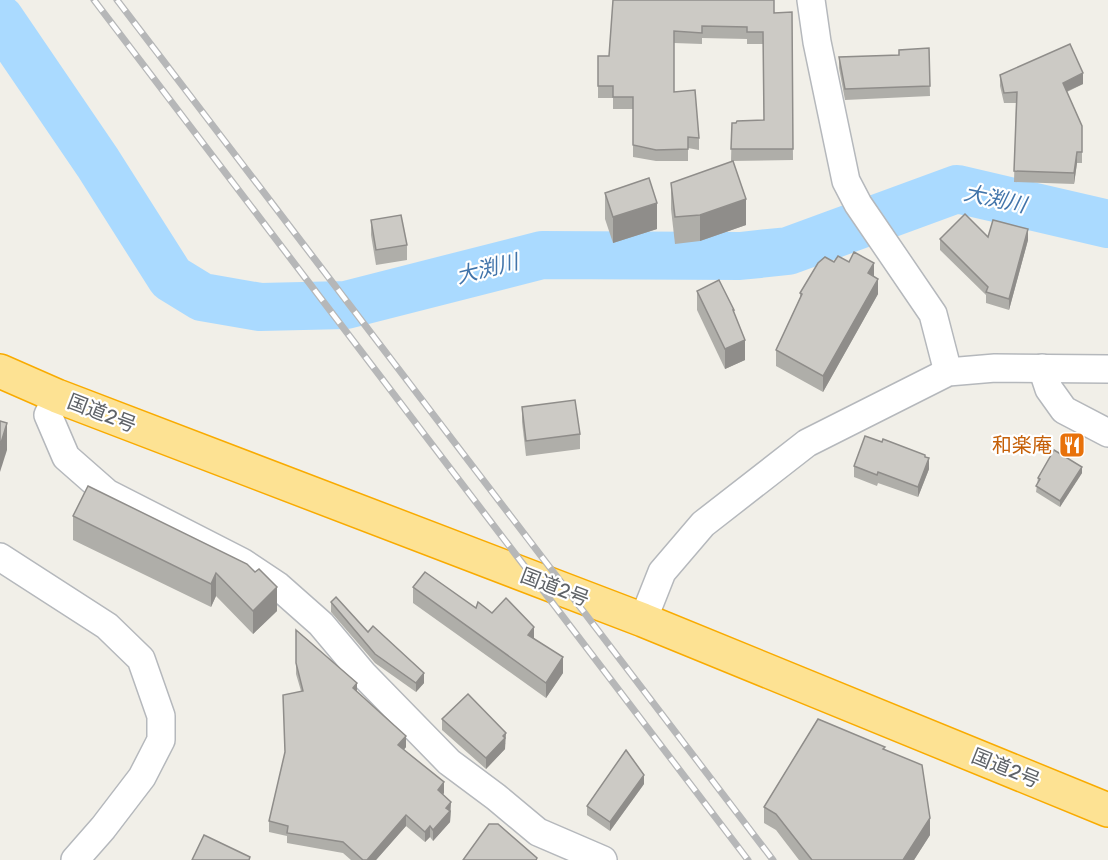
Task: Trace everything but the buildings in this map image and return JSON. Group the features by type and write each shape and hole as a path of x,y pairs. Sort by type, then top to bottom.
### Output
{"highway":[{"name":"国道2号","path":"0,371 57,396 643,620 1108,810"}],"street":[{"path":"811,0 817,42 846,181 878,235 933,314 948,372"},
{"path":"643,620 662,572 703,524 807,443 948,372 995,368 1108,369"},
{"path":"1042,368 1049,389 1064,410 1108,433"},
{"path":"57,396 48,416 66,457 107,493 242,561 278,586 321,624 363,674 449,762 538,832 603,860"},
{"path":"0,557 107,627 141,659 161,716 160,740 142,777 75,860"},
{"path":"538,832 552,860"}],"waterway":[{"name":"大渕川","path":"0,19 98,163 171,278 202,297 260,307 346,305 542,255 740,256 788,251 957,189 1108,224"}],"railway":[{"path":"94,0 748,860"},
{"path":"117,0 773,860"}],"place":[{"name":"和楽庵","path":"1072,445"}]}
